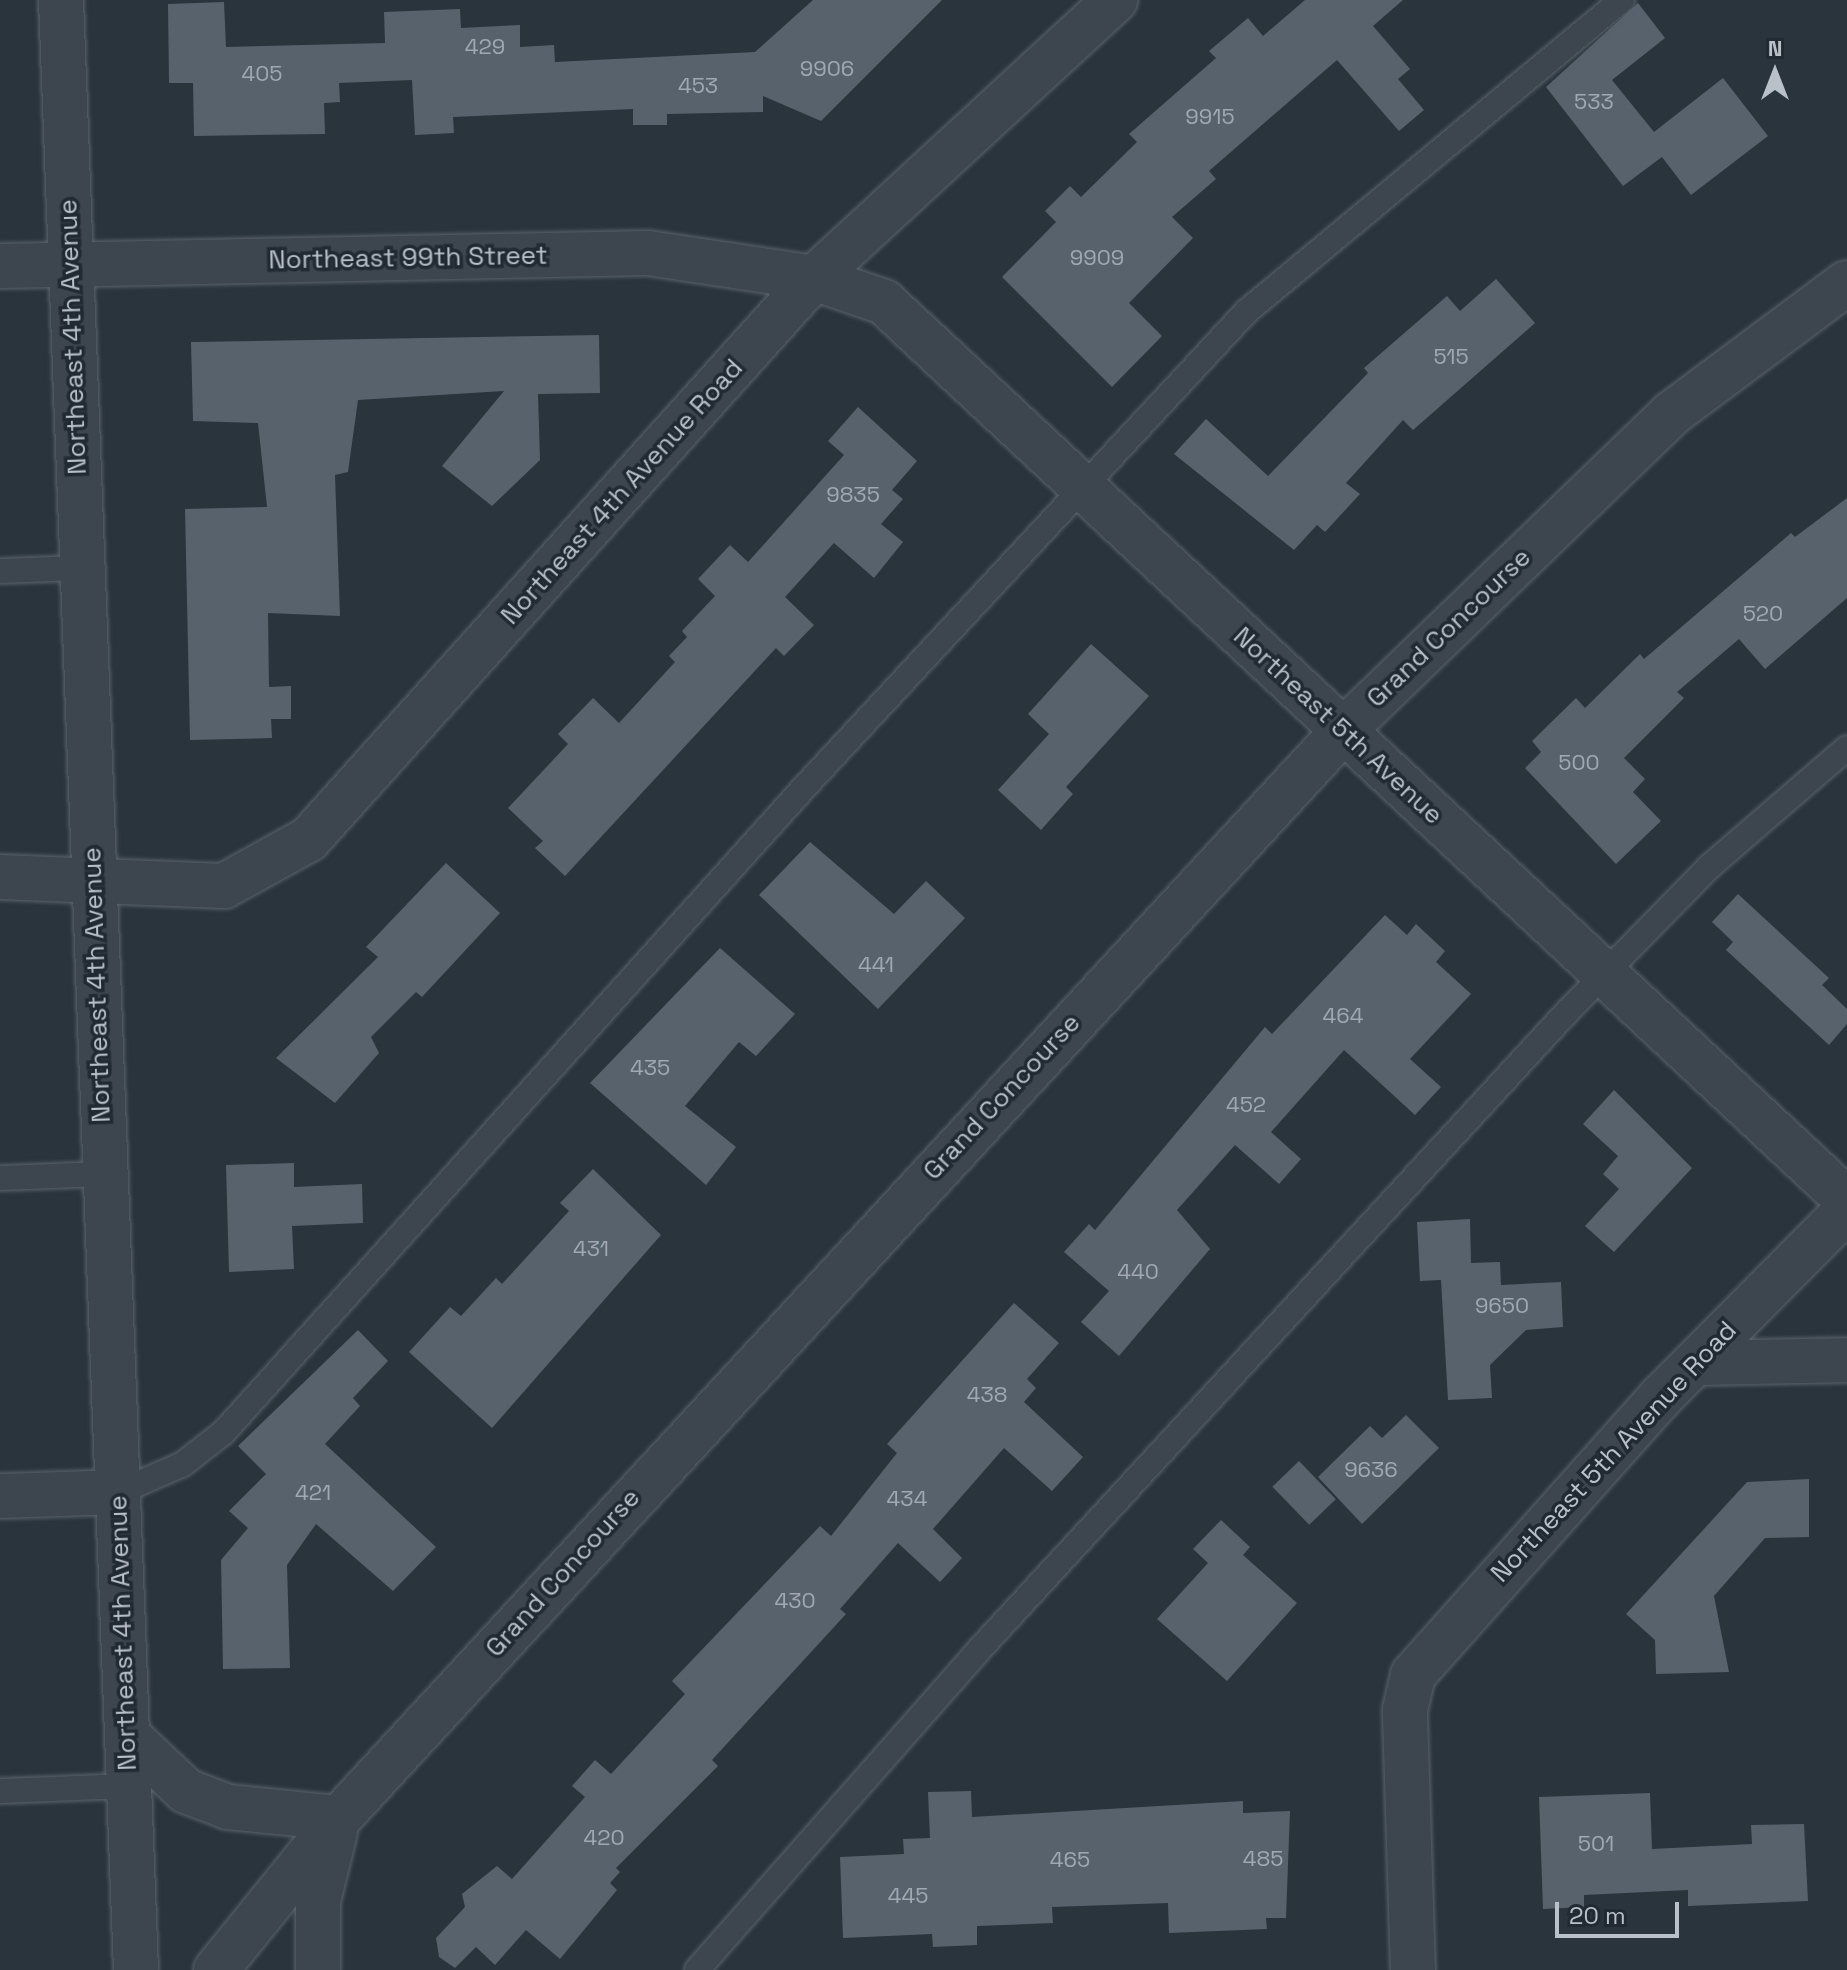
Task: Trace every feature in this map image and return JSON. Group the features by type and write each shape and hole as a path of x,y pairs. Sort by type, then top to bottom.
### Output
{"street":[{"name":"Northeast 4th Avenue","path":"61,0 92,878 136,1970"},
{"name":"Northeast 4th Avenue Road","path":"0,877 92,878 224,886 309,839 814,278 1104,5"},
{"name":"Northeast 99th Street","path":"0,266 648,253 814,278"},
{"name":"Northeast 5th Avenue","path":"814,278 884,302 1344,730 1600,977 1847,1200"},
{"name":"Grand Concourse","path":"216,1970 339,1818 1344,730 1671,414 1847,283"},
{"name":"Northeast 5th Avenue Road","path":"1413,1970 1405,1710 1413,1675 1433,1648 1695,1363 1847,1210"},
{"path":"1695,1363 1847,1360"},
{"path":"0,1496 119,1492"},
{"path":"127,1735 186,1791 228,1807 339,1818 318,1901 318,1970"}],"lane":[{"path":"119,1492 183,1464 224,1432 1246,312 1622,0"},
{"path":"0,571 81,568"},
{"path":"697,1970 978,1651 1600,977 1709,867 1847,748"},
{"path":"0,1178 105,1174"},
{"path":"0,1791 129,1786"}],"building":[{"path":"813,0 942,0 821,121 763,96 763,112 667,114 667,125 633,125 633,109 453,117 454,133 415,135 412,80 339,83 340,102 324,103 325,134 194,136 193,83 169,83 168,4 224,2 226,47 385,43 384,12 460,9 461,28 520,25 520,47 554,45 555,62 755,52"},
{"path":"1305,0 1403,0 1373,26 1410,69 1398,79 1424,110 1399,131 1337,60 1209,171 1216,179 1172,217 1193,238 1129,303 1162,336 1112,387 1002,277 1056,222 1045,211 1070,186 1081,197 1137,142 1129,134 1216,58 1209,51 1248,18 1263,36"},
{"path":"1638,3 1665,38 1612,80 1654,132 1723,78 1768,136 1691,195 1662,157 1623,186 1546,87"},
{"path":"1496,279 1535,323 1413,430 1403,420 1346,483 1360,494 1325,532 1317,525 1294,550 1174,454 1206,419 1268,476 1368,373 1364,368 1447,296 1460,311"},
{"path":"599,335 600,393 538,394 540,460 492,506 442,466 504,391 358,400 348,472 335,475 340,616 268,613 269,687 291,686 291,719 271,719 272,738 190,740 185,509 267,507 258,423 193,421 191,342"},
{"path":"858,407 917,461 892,490 903,499 881,524 903,542 874,578 834,543 785,597 814,625 784,656 776,648 565,876 535,848 543,841 508,808 568,744 558,734 593,698 619,723 675,662 669,656 687,637 682,631 715,596 698,579 730,545 748,562 844,455 828,441"},
{"path":"1847,498 1847,598 1765,669 1739,639 1677,692 1684,698 1624,758 1645,779 1633,792 1661,821 1616,864 1525,768 1541,752 1532,741 1576,698 1585,708 1640,654 1644,659 1791,533 1795,537"},
{"path":"1091,644 1149,696 1066,787 1073,794 1041,830 998,790 1049,734 1028,714"},
{"path":"810,842 894,914 926,881 965,918 878,1009 759,895"},
{"path":"446,863 500,913 422,997 416,992 371,1037 379,1053 335,1103 276,1058 378,957 366,947"},
{"path":"1738,894 1829,978 1822,985 1847,1009 1847,1024 1829,1045 1726,950 1733,942 1712,922"},
{"path":"1385,915 1407,935 1416,924 1445,951 1436,962 1471,994 1410,1059 1441,1087 1415,1115 1344,1050 1271,1132 1301,1159 1279,1184 1235,1145 1177,1210 1210,1249 1119,1356 1081,1322 1109,1291 1064,1252 1089,1224 1095,1230 1265,1027 1272,1034"},
{"path":"720,948 795,1014 756,1056 739,1042 685,1106 736,1147 706,1185 590,1083"},
{"path":"1614,1090 1692,1168 1614,1252 1585,1226 1619,1189 1603,1174 1618,1156 1583,1124"},
{"path":"294,1163 294,1187 362,1184 363,1223 292,1226 294,1269 229,1272 226,1165"},
{"path":"593,1169 661,1235 492,1428 409,1352 450,1307 461,1316 496,1278 502,1284 569,1211 560,1203"},
{"path":"1470,1219 1471,1263 1500,1262 1501,1285 1561,1282 1563,1327 1526,1330 1490,1365 1492,1398 1448,1400 1441,1280 1420,1281 1417,1222"},
{"path":"1014,1303 1059,1343 1027,1379 1036,1388 1024,1402 1083,1457 1052,1491 1004,1448 933,1529 962,1558 940,1582 898,1543 840,1609 846,1614 712,1760 718,1766 616,1868 620,1872 610,1883 617,1890 560,1959 526,1930 495,1965 476,1947 455,1968 439,1957 436,1938 465,1907 462,1894 497,1866 512,1879 585,1797 572,1786 595,1760 611,1774 685,1694 672,1681 820,1526 831,1536 897,1453 887,1444"},
{"path":"358,1330 388,1361 353,1398 360,1406 325,1444 436,1547 393,1591 316,1524 287,1565 290,1668 223,1669 221,1560 248,1528 229,1511 266,1474 238,1446"},
{"path":"1406,1415 1439,1448 1362,1524 1318,1477 1370,1426 1382,1438"},
{"path":"1299,1461 1336,1499 1309,1525 1272,1487"},
{"path":"1809,1479 1809,1537 1765,1538 1714,1596 1729,1672 1656,1674 1655,1640 1626,1614 1747,1482"},
{"path":"1221,1520 1250,1547 1243,1555 1297,1603 1227,1681 1157,1619 1208,1563 1193,1549"},
{"path":"971,1791 972,1817 1243,1801 1243,1813 1290,1811 1286,1918 1266,1918 1267,1929 1169,1933 1168,1903 1052,1907 1053,1923 977,1926 977,1945 933,1947 932,1934 843,1938 840,1857 904,1854 903,1839 930,1838 928,1792"},
{"path":"1650,1793 1652,1849 1752,1844 1751,1825 1804,1824 1808,1901 1688,1906 1688,1890 1584,1895 1584,1907 1543,1909 1539,1797"}]}
